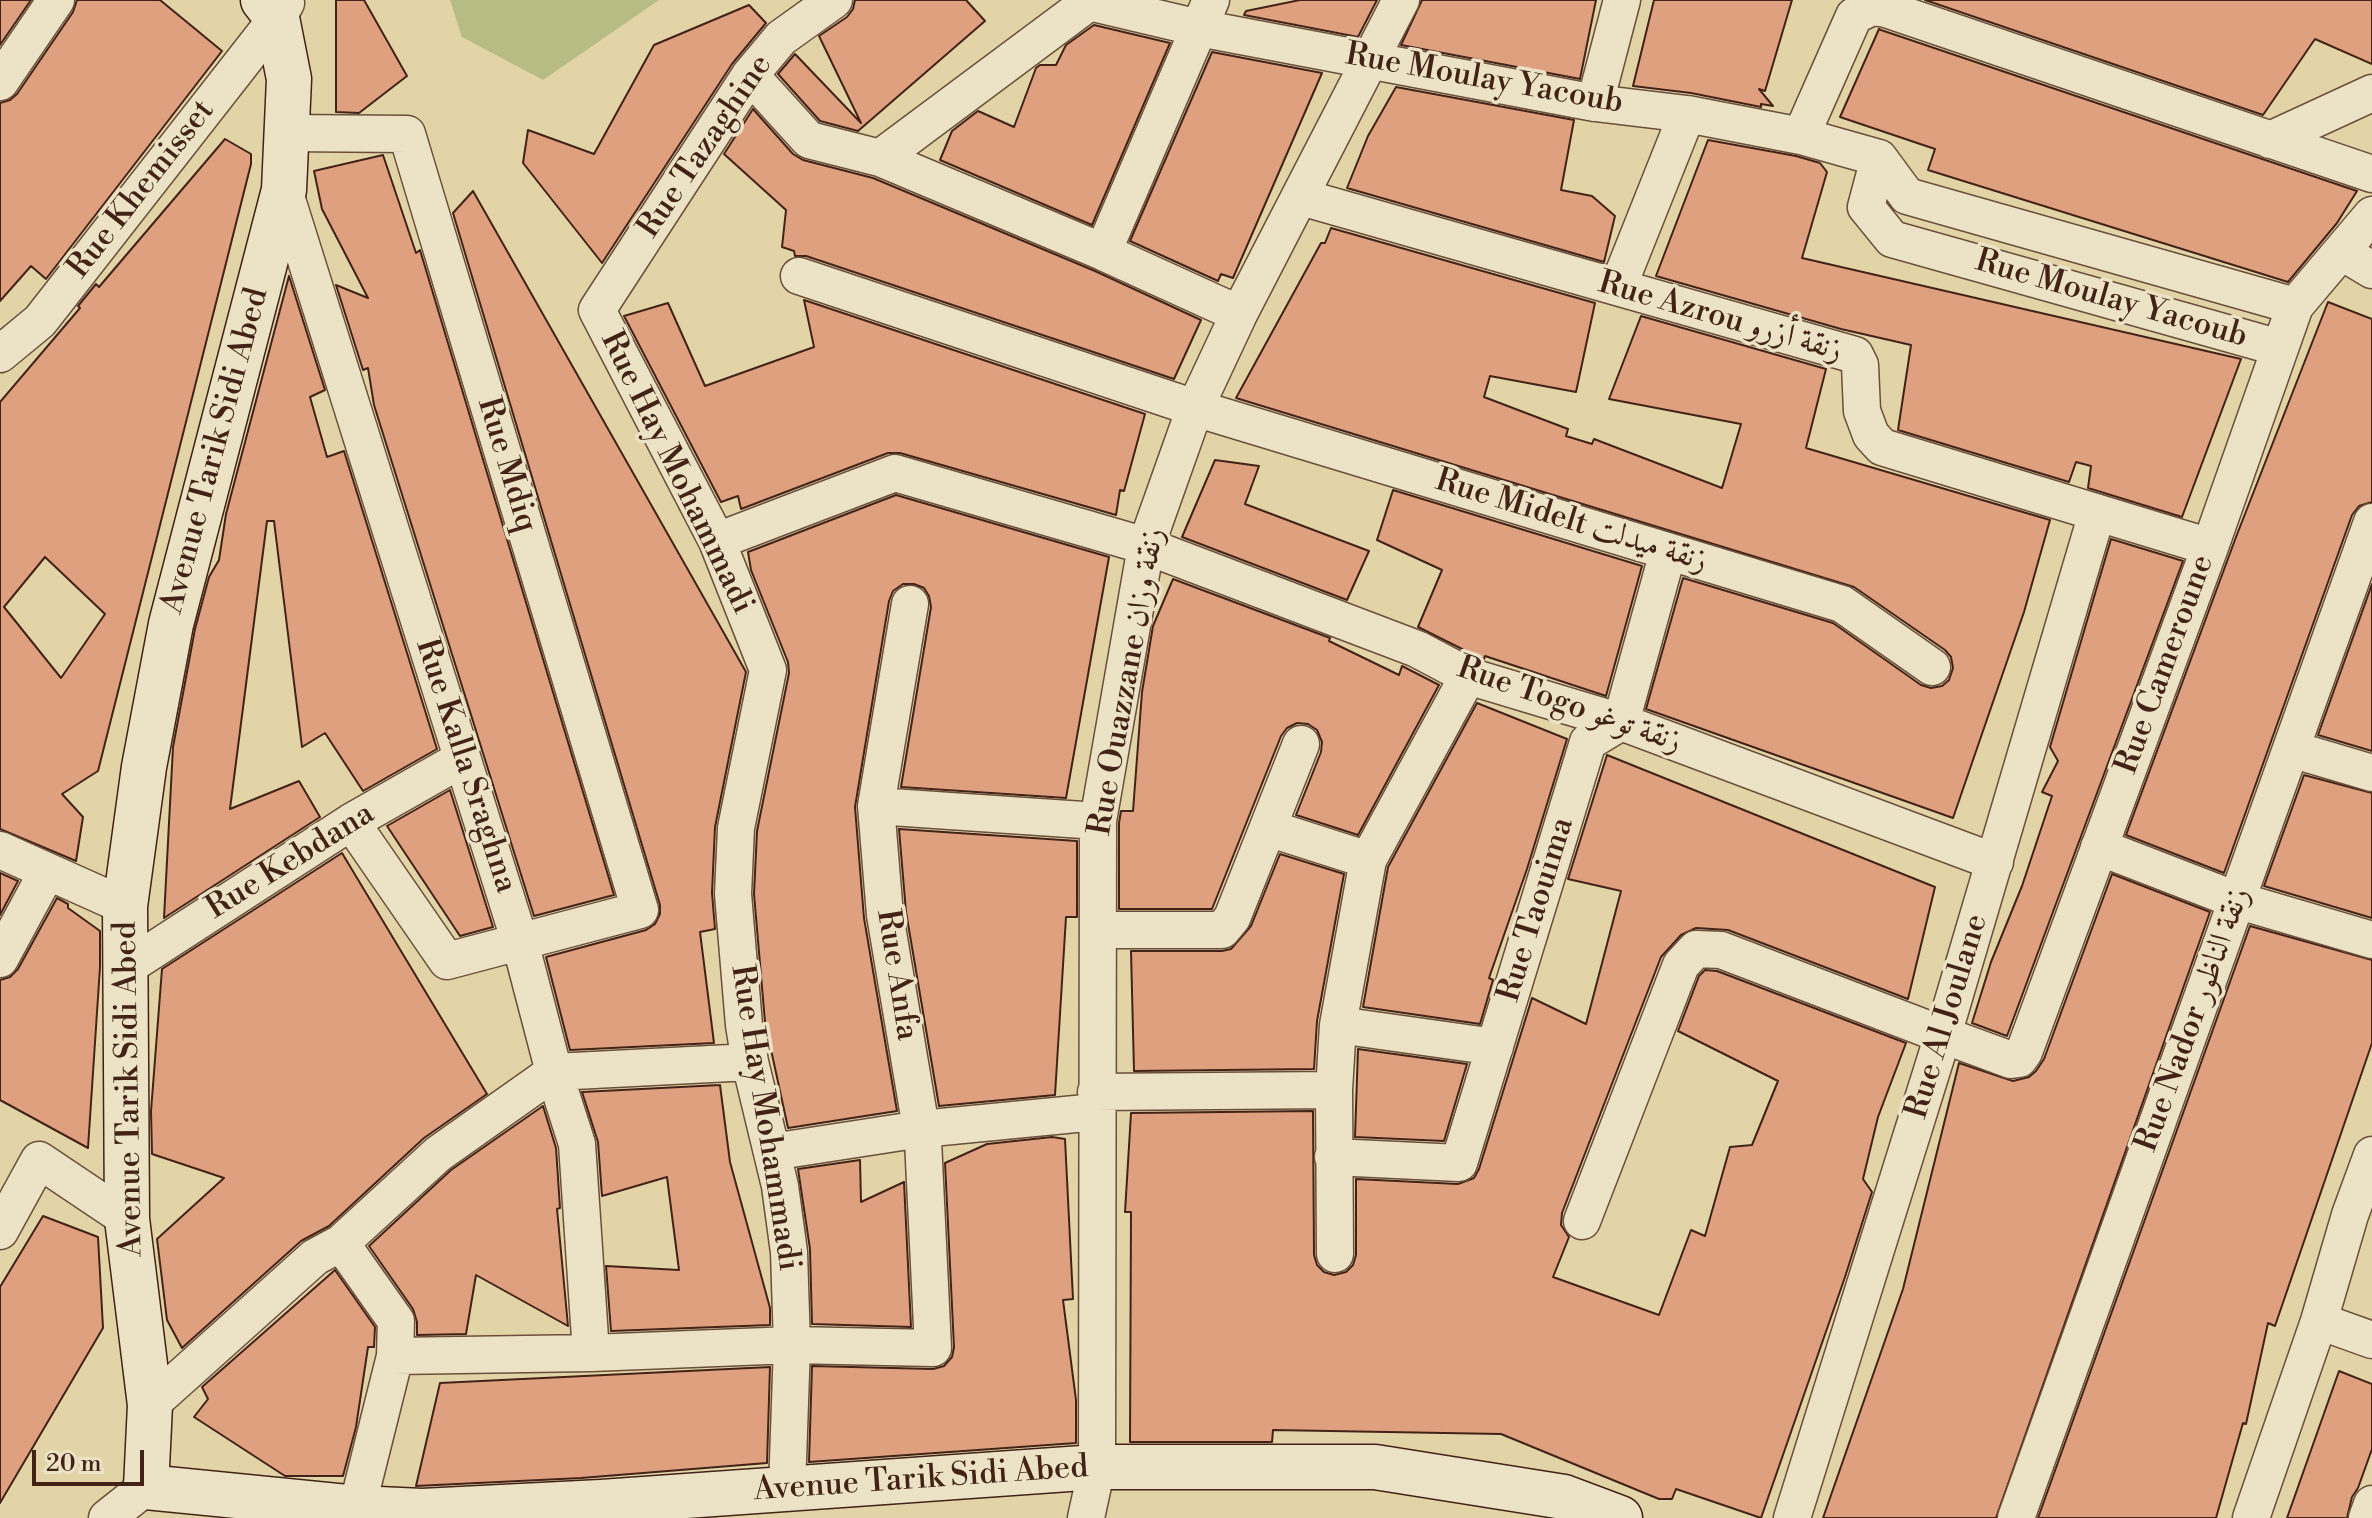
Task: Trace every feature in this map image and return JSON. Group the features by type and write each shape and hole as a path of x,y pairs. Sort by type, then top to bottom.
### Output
{"street":[{"path":"0,82 56,0"},
{"name":"Rue Tazaghine","path":"597,310 750,75 781,38 834,0"},
{"name":"Rue Ouazzane زنقة وزان","path":"1086,1518 1097,1467 1098,821 1146,546 1195,408 1239,314 1401,0"},
{"path":"1595,103 1622,0"},
{"path":"880,158 1091,1"},
{"name":"Rue Moulay Yacoub","path":"1091,1 1205,14 1370,60 1595,103 1687,114 1801,136 1879,158 1907,196 2295,306"},
{"name":"Avenue Tarik Sidi Abed","path":"276,6 289,79 284,190 171,624 144,767 125,906 127,1219 150,1405 146,1487 334,1510 594,1510 787,1489 1097,1467 1375,1467 1564,1497 1620,1518"},
{"name":"Rue Khemisset","path":"0,354 40,321 276,6"},
{"path":"1801,136 1843,8 1872,7 1886,9 2372,174"},
{"path":"1103,252 1205,14"},
{"path":"750,75 809,140 880,158 1103,252 1239,314"},
{"path":"2270,140 2372,93"},
{"path":"1618,287 1687,114"},
{"name":"Rue Mdiq","path":"287,133 407,134 640,910 520,942"},
{"name":"Rue Moulay Yacoub","path":"1879,158 1866,207 1892,239 2280,348"},
{"name":"Rue Kalla Sraghna","path":"284,190 520,942 554,1072 577,1144 591,1353"},
{"name":"Rue Azrou زنقة أزرو","path":"1301,197 1855,355 1860,365 1862,411 1871,435 1882,447 2210,547"},
{"name":"Rue Cameroune","path":"1943,1035 2011,1060 2019,1059 2024,1052 2295,306 2372,215"},
{"path":"2342,252 2372,270"},
{"name":"Rue Midelt زنقة ميدلت","path":"799,276 1195,408 1842,604 1932,667"},
{"name":"Rue Hay Mohammadi","path":"597,310 717,541 768,670 736,828 733,894 744,1025 780,1186 789,1252 792,1345 787,1489"},
{"name":"Rue Togo زنقة توغو","path":"717,541 895,473 1146,546 1417,649 1468,676 1621,722 1995,862"},
{"name":"Rue Al Joulane","path":"1792,1518 1943,1035 2097,513"},
{"name":"Rue Nador زنقة الناظور","path":"2016,1518 2372,522"},
{"path":"1621,722 1668,552"},
{"name":"Rue Anfa","path":"792,1345 933,1348 921,1129 885,915 876,806 910,604"},
{"path":"1335,1254 1333,1157 1338,1025 1368,860 1468,676"},
{"name":"Rue Taouima","path":"1333,1157 1459,1163 1588,742 1621,722"},
{"path":"1098,930 1222,930 1232,918 1301,744"},
{"path":"2291,749 2372,773"},
{"name":"Rue Kebdana","path":"124,969 351,822 462,759"},
{"path":"876,806 1098,821"},
{"path":"351,822 447,961 520,942"},
{"path":"1268,828 1368,860"},
{"path":"2099,847 2236,900 2372,940"},
{"path":"0,850 125,906"},
{"path":"0,959 47,872"},
{"path":"1582,1221 1681,965 1696,949 1721,950 1943,1035"},
{"path":"1338,1025 1495,1047"},
{"path":"150,1405 315,1257 341,1243 438,1154 554,1072 750,1062"},
{"path":"772,1152 1096,1102 1334,1090"},
{"path":"2251,1518 2319,1321 2361,1218 2372,1155"},
{"path":"0,1231 39,1160 127,1219"},
{"path":"334,1510 395,1356 396,1321 341,1243"},
{"path":"2319,1321 2372,1340"},
{"path":"395,1356 591,1353 792,1345"},
{"path":"107,1518 146,1487"},
{"path":"2367,1518 2372,1504"}],"green space":[{"path":"450,0 659,0 543,80 462,37"}],"building":[{"path":"0,0 31,0 0,45"},
{"path":"77,0 160,0 222,51 46,279 31,266 0,301 0,103 17,94 73,12"},
{"path":"336,0 364,0 407,76 359,113 336,112"},
{"path":"855,0 966,0 985,21 858,131 820,121 778,74 795,54 861,123 819,36 847,17"},
{"path":"1300,0 1377,0 1358,37 1244,15 1246,11"},
{"path":"1422,0 1596,0 1580,79 1401,45"},
{"path":"1654,0 1792,0 1765,91 1759,89 1773,106 1761,104 1761,107 1691,93 1633,86"},
{"path":"1925,0 2372,0 2372,64 2315,39 2263,115"},
{"path":"749,5 766,23 732,64 602,263 523,163 528,130 594,154 654,45"},
{"path":"1094,25 1170,43 1092,225 940,160 952,131 978,111 1014,127 1036,68 1056,65 1066,45"},
{"path":"1879,29 2357,191 2337,223 2288,282 1928,170 1935,149 1840,117"},
{"path":"1212,52 1322,73 1233,278 1221,274 1218,281 1130,241"},
{"path":"1396,87 1574,120 1561,190 1592,196 1615,216 1604,262 1347,188 1368,136"},
{"path":"753,109 793,154 803,160 873,178 1095,271 1201,320 1174,379 806,256 795,256 794,251 782,247 786,210 724,154"},
{"path":"225,139 251,154 251,164 98,771 62,794 83,817 76,861 0,829 0,402 80,308 78,306 96,284 99,287","holes":["45,557 105,614 61,678 4,607"]},
{"path":"1708,140 1820,163 1827,172 1802,258 2241,359 2182,517 2088,488 2091,466 2076,462 2069,482 1898,430 1911,345 1841,329 1656,276"},
{"path":"383,155 416,253 420,250 614,895 534,916 374,405 368,368 363,370 336,285 368,298 322,209 314,171"},
{"path":"473,191 746,672 715,827 712,893 715,929 700,932 714,1043 570,1050 546,957 646,930 655,924 660,905 453,213"},
{"path":"1331,228 1595,303 1576,392 1490,376 1484,397 1568,429 1566,436 1592,444 1594,439 1722,488 1741,424 1609,399 1641,316 1826,369 1806,448 2050,520 2024,612 1953,818 1646,709 1683,578 1833,623 1921,685 1931,688 1942,686 1949,680 1953,668 1951,657 1945,650 1854,587 1236,398"},
{"path":"289,276 325,390 310,397 327,457 344,451 437,749 363,791 325,733 302,747 274,521 267,521 230,809 299,781 320,817 164,918 173,747 195,629 209,577 219,560 226,514"},
{"path":"804,300 1145,414 1124,491 1120,490 1116,515 900,453 888,453 741,509 738,496 721,502 624,316 668,303 705,386 814,347"},
{"path":"2328,302 2372,319 2372,502 2359,506 2352,515 2224,873 2126,835 2236,537"},
{"path":"1215,460 1259,466 1245,504 1369,551 1347,600 1182,537"},
{"path":"1393,490 1642,566 1606,696 1485,656 1484,659 1418,627 1442,570 1377,540"},
{"path":"896,495 1109,557 1066,798 901,787 931,607 924,588 903,584 893,591 855,807 864,918 897,1111 788,1128 765,1022 754,894 757,831 789,673 788,662 751,570 748,552"},
{"path":"2111,539 2183,561 2007,1036 1972,1023 2052,796 2042,792 2058,761 2050,747"},
{"path":"1173,579 1330,638 1329,641 1399,675 1402,666 1439,685 1358,835 1296,815 1321,752 1322,742 1317,730 1308,724 1297,723 1287,728 1281,736 1212,909 1119,909 1119,823 1121,811 1133,811 1142,692 1153,626"},
{"path":"2372,584 2372,751 2318,735"},
{"path":"1477,703 1567,739 1489,978 1493,980 1480,1024 1363,1007 1388,867"},
{"path":"1607,755 1935,887 1908,999 1728,930 1696,928 1681,935 1661,957 1562,1213 1561,1225 1569,1237 1553,1277 1659,1315 1691,1230 1705,1236 1730,1147 1752,1145 1778,1081 1678,1031 1699,976 1705,970 1717,971 1906,1043 1878,1117 1863,1179 1872,1192 1761,1518 1676,1489 1672,1499 1659,1499 1501,1434 1273,1430 1272,1442 1130,1442 1131,1212 1125,1212 1131,1113 1313,1111 1314,1255 1317,1265 1324,1272 1334,1275 1346,1272 1353,1265 1356,1255 1356,1179 1458,1184 1474,1178 1532,998 1586,1024 1621,891 1568,879"},
{"path":"2304,775 2372,793 2372,918 2264,886"},
{"path":"450,790 493,927 460,936 387,826"},
{"path":"899,829 1077,841 1077,917 1066,917 1055,1095 939,1106 906,912"},
{"path":"342,853 487,1094 424,1138 329,1226 301,1241 182,1348 167,1320 157,1239 224,1178 152,1154 151,1111 162,969"},
{"path":"1280,854 1344,874 1317,1021 1314,1069 1134,1071 1131,951 1231,949 1251,926"},
{"path":"0,873 18,881 0,915"},
{"path":"2112,874 2210,912 1996,1518 1823,1518 1903,1289 1959,1063 2013,1081 2029,1077 2036,1071 2044,1059"},
{"path":"57,898 100,931 88,1148 0,1100 0,980 10,977 18,969"},
{"path":"2250,926 2372,960 2372,1043 2275,1326 2268,1323 2246,1424 2243,1423 2216,1518 2038,1518"},
{"path":"1358,1049 1467,1064 1444,1141 1355,1137"},
{"path":"720,1085 730,1162 770,1308 770,1325 611,1331 606,1266 679,1270 667,1177 602,1196 598,1142 582,1092"},
{"path":"543,1106 556,1148 560,1208 557,1209 568,1326 476,1275 466,1334 417,1335 413,1309 369,1246 451,1170"},
{"path":"1052,1137 1065,1139 1073,1299 1063,1300 1076,1400 1076,1443 809,1462 812,1366 933,1369 944,1366 952,1357 945,1163 987,1144"},
{"path":"860,1160 861,1202 904,1182 911,1327 812,1324 810,1249 798,1169"},
{"path":"43,1216 98,1237 103,1328 0,1503 0,1287"},
{"path":"335,1270 375,1327 374,1347 368,1347 356,1427 343,1476 285,1476 194,1417 208,1399 202,1387"},
{"path":"770,1367 767,1463 581,1478 416,1486 440,1383"},
{"path":"2339,1371 2372,1384 2372,1449 2352,1497 2347,1518 2287,1518"}]}
